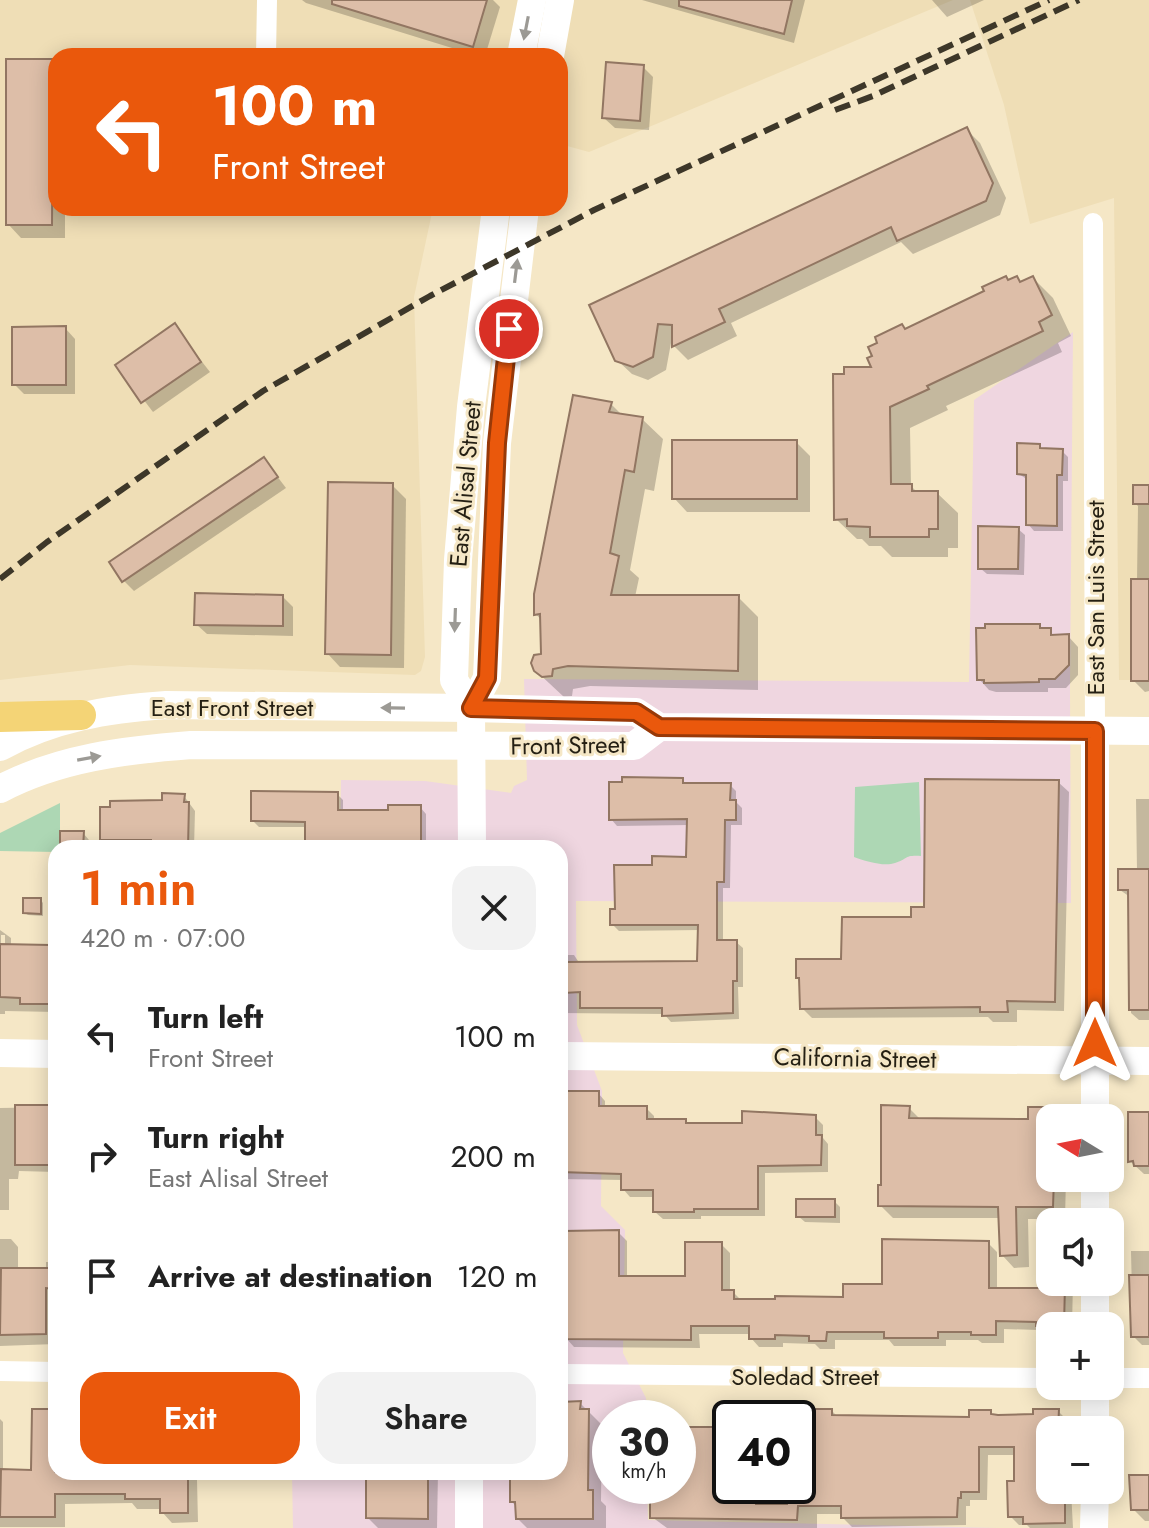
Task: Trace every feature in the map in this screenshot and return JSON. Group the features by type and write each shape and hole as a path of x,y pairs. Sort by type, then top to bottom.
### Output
{"main road":[{"path":"523,48 532,0"},
{"path":"551,48 560,0"},
{"name":"East Alisal Street","path":"471,708 454,680 458,560 480,323 495,216"},
{"name":"East Alisal Street","path":"472,840 471,708 487,678 497,443 524,216"},
{"name":"East Front Street","path":"0,747 51,724 124,708 166,705 471,708"},
{"name":"Front Street","path":"471,708 636,712 659,727 1149,731"},
{"path":"0,717 81,715"},
{"name":"Front Street","path":"471,746 634,746 659,727"},
{"name":"East San Luis Street","path":"1095,731 1095,1104"},
{"name":"East Front Street","path":"0,789 57,764 143,748 191,745 471,746"},
{"path":"0,1053 48,1054"},
{"name":"California Street","path":"568,1056 1149,1061"},
{"path":"469,1480 469,1528"},
{"path":"1094,1528 1095,1504"}],"street":[{"path":"266,48 267,0"},
{"name":"East San Luis Street","path":"1093,223 1095,731"},
{"path":"0,1371 48,1372"},
{"name":"Soledad Street","path":"568,1374 1036,1378"},
{"path":"1124,1378 1149,1378"}],"shaded area":[{"path":"0,0 953,0 589,152 568,146 568,48 48,48 48,216 431,216 414,297 425,657 421,671 415,675 130,665 0,680"},
{"path":"970,0 1149,0 1149,680 1119,680 1114,198 1030,224 1004,105"},
{"path":"1073,332 1071,903 576,901 577,1025 602,1091 601,1206 625,1230 623,1353 646,1398 592,1400 592,1504 648,1504 648,1520 999,1528 293,1528 292,1480 568,1480 568,840 340,840 341,780 425,781 511,793 514,786 527,780 524,679 969,682 974,400"}],"green space":[{"path":"919,782 921,856 886,864 854,857 855,787"},
{"path":"60,803 60,840 48,840 48,852 0,851 0,833"}],"building":[{"path":"332,0 487,0 473,47 332,4"},
{"path":"679,0 792,0 784,34 679,6"},
{"path":"6,59 48,59 48,216 52,216 52,225 6,225"},
{"path":"606,62 644,65 640,121 602,118"},
{"path":"967,127 993,183 986,201 897,241 891,227 719,309 725,322 672,347 672,325 658,324 653,357 633,367 615,361 589,305"},
{"path":"1006,276 1008,280 1017,276 1020,282 1033,276 1052,315 1039,322 1043,331 890,407 891,484 912,484 912,491 938,491 938,529 929,529 929,537 870,537 870,527 847,526 847,519 834,520 833,374 844,374 844,367 871,367 867,358 872,356 868,347 877,343 875,337 902,324 905,329 984,291 982,287"},
{"path":"175,323 201,362 141,403 115,365"},
{"path":"66,326 66,385 12,385 12,327"},
{"path":"573,395 612,402 609,412 643,417 634,472 625,470 610,553 619,556 611,595 739,595 738,671 568,666 553,669 552,676 542,677 534,671 531,663 534,655 541,654 540,614 534,615 534,594"},
{"path":"672,440 797,440 797,499 672,499"},
{"path":"1017,443 1063,449 1062,475 1057,475 1057,526 1026,525 1026,475 1017,474"},
{"path":"264,457 278,477 122,582 109,562"},
{"path":"328,482 393,483 391,655 325,654"},
{"path":"1133,485 1149,485 1149,504 1133,504"},
{"path":"978,526 1019,527 1018,569 978,569"},
{"path":"1131,579 1149,579 1149,681 1131,681"},
{"path":"195,593 283,595 283,626 194,625"},
{"path":"985,624 1040,624 1040,628 1051,628 1051,635 1069,634 1069,665 1055,679 1039,679 1039,682 984,683 984,680 977,680 976,628 985,628"},
{"path":"622,777 683,778 683,783 731,783 730,800 736,800 736,820 725,820 724,882 717,882 717,940 737,940 733,1013 662,1016 662,1008 580,1008 580,992 568,993 568,962 697,961 698,925 610,925 610,909 615,909 614,865 652,865 652,856 686,857 687,819 609,820 609,782 622,782"},
{"path":"925,779 1059,780 1055,1002 1007,1001 1008,1012 980,1012 980,1007 800,1009 796,959 841,959 842,917 911,917 911,907 924,907"},
{"path":"251,791 338,792 338,810 388,810 388,805 421,805 421,840 305,840 305,822 251,821"},
{"path":"162,793 185,794 184,802 189,802 188,840 100,840 100,807 110,807 110,801 162,800"},
{"path":"60,831 84,831 83,840 60,840"},
{"path":"1118,869 1149,869 1149,1010 1129,1010 1128,890 1118,890"},
{"path":"23,898 41,898 41,914 23,913"},
{"path":"0,944 48,945 48,1004 20,1004 20,998 0,997"},
{"path":"568,1091 599,1091 599,1106 647,1106 647,1119 686,1119 686,1123 742,1123 742,1111 816,1115 816,1135 822,1135 821,1165 758,1166 758,1209 653,1212 653,1190 621,1190 621,1174 568,1172"},
{"path":"15,1105 48,1105 48,1165 15,1165"},
{"path":"881,1105 910,1106 909,1118 1028,1119 1028,1107 1036,1107 1036,1192 1054,1192 1053,1207 1016,1207 1017,1255 1000,1256 998,1207 878,1206 878,1185 881,1185"},
{"path":"1128,1112 1149,1112 1149,1166 1134,1166 1133,1161 1128,1162"},
{"path":"796,1199 835,1199 835,1217 796,1217"},
{"path":"619,1230 619,1276 685,1276 685,1242 722,1242 722,1290 734,1290 734,1299 843,1297 843,1284 882,1284 882,1239 989,1241 989,1288 1036,1288 1036,1296 1065,1296 1064,1312 1036,1312 1036,1322 996,1321 996,1335 938,1332 938,1338 884,1338 884,1332 827,1332 826,1341 809,1341 809,1336 775,1335 775,1339 749,1339 749,1326 691,1326 691,1340 568,1339 568,1231"},
{"path":"1,1268 48,1268 46,1334 0,1335"},
{"path":"1129,1275 1149,1275 1149,1337 1131,1337"},
{"path":"581,1401 580,1409 589,1409 588,1490 592,1490 593,1519 516,1519 515,1502 510,1502 510,1480 568,1480 568,1402"},
{"path":"32,1409 48,1409 48,1480 188,1480 188,1513 160,1513 160,1499 125,1499 125,1494 55,1494 55,1517 0,1517 1,1469 31,1470"},
{"path":"816,1409 832,1409 832,1415 969,1417 969,1410 991,1410 991,1414 998,1415 1033,1414 1033,1409 1059,1409 1059,1416 1036,1416 1036,1504 1065,1504 1065,1523 1023,1524 1023,1517 1008,1517 1007,1481 1014,1481 1014,1447 979,1447 979,1492 961,1492 957,1517 841,1518 841,1506 798,1506 797,1520 650,1518 650,1504 696,1504 696,1427 712,1427 712,1504 816,1504"},
{"path":"1129,1475 1149,1475 1149,1510 1131,1510"},
{"path":"366,1480 428,1480 428,1519 366,1518"}],"railway":[{"path":"0,579 47,542 263,391 430,296 594,210 1049,0"},
{"path":"835,110 873,96 1079,0"}],"route":[{"path":"509,329 497,443 487,678 471,708 636,712 659,727 1095,731 1095,1043"}]}
